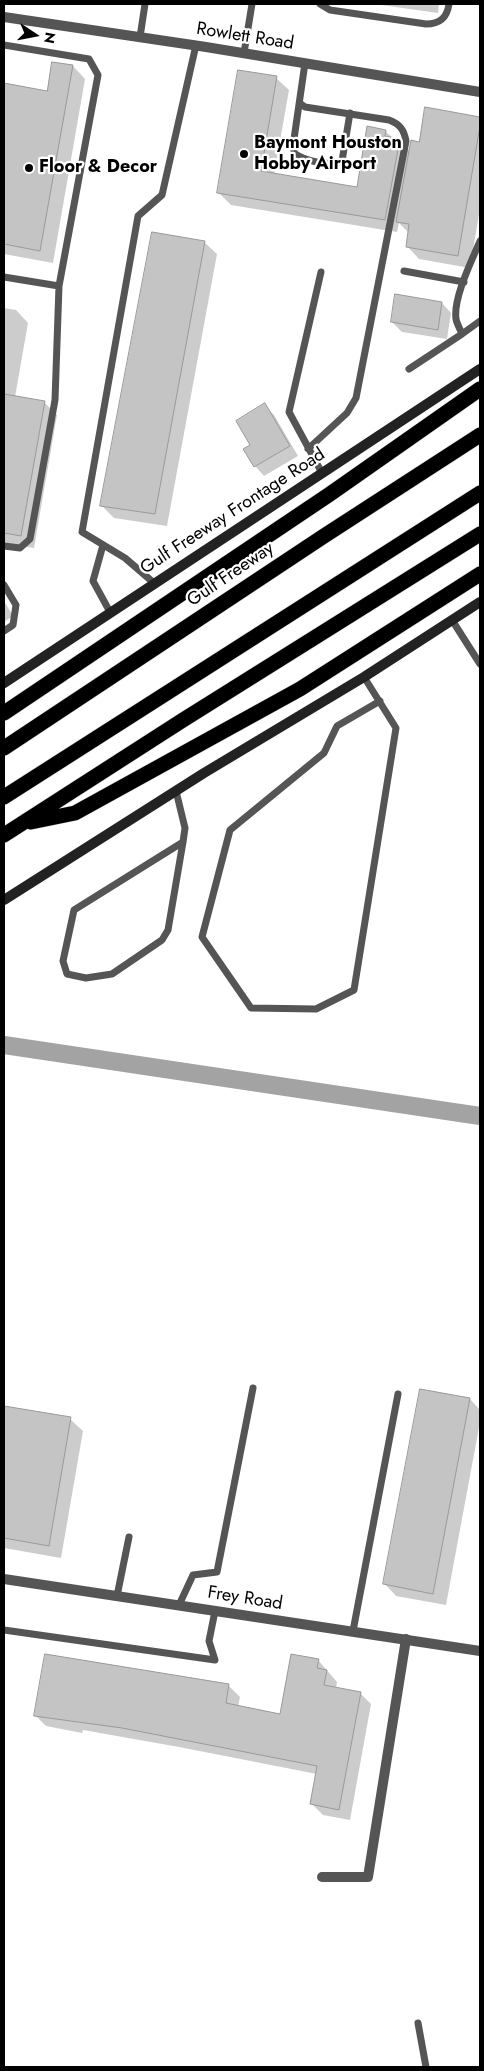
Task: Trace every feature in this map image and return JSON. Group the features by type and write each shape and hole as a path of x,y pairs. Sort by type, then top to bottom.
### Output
{"highway":[{"path":"4,714 330,494 480,389"},
{"name":"Gulf Freeway","path":"4,748 480,435"},
{"path":"4,797 480,492"},
{"path":"4,836 480,534"},
{"path":"22,824 75,814 300,689 480,574"}],"main road":[{"name":"Gulf Freeway Frontage Road","path":"4,683 480,369"},
{"path":"4,900 176,791 364,677 480,602"}],"street":[{"name":"Rowlett Road","path":"4,17 196,45 480,92"},
{"name":"Frey Road","path":"4,1579 480,1651"},
{"path":"322,1878 368,1877 406,1639"}],"lane":[{"path":"140,37 145,4"},
{"path":"244,53 252,4"},
{"path":"320,4 330,10 426,24 435,24 441,21 447,12 448,4"},
{"path":"4,45 89,59 98,75 59,286 55,400 30,539 20,548 4,546"},
{"path":"154,583 125,558 82,532 138,216 162,195 196,45"},
{"path":"305,63 300,98 301,104 294,140 294,153 301,158 318,162 337,164 342,161 350,113"},
{"path":"301,104 305,107 350,113 397,123 402,128 406,141 356,398 347,413 308,449"},
{"path":"462,334 456,319 456,313 464,282 480,241"},
{"path":"404,271 464,282"},
{"path":"321,272 289,412 322,473"},
{"path":"4,277 59,286"},
{"path":"409,369 480,322"},
{"path":"103,545 93,580 110,612"},
{"path":"4,585 16,605 13,625 4,631"},
{"path":"452,620 480,664"},
{"path":"364,677 380,701 396,728 354,990 316,1009 251,1008 202,937 230,830 324,753 337,726 380,701"},
{"path":"176,791 185,828 184,842 168,930 162,940 112,974 86,978 67,974 63,961 74,910 184,842"},
{"path":"179,1605 192,1575 217,1572 254,1388"},
{"path":"353,1631 398,1394"},
{"path":"117,1596 129,1537"},
{"path":"4,1630 215,1660 209,1641 215,1611"},
{"path":"418,2024 426,2067"}],"building":[{"name":"Floor & Decor","path":"52,62 73,65 40,251 4,244 4,83 47,91"},
{"name":"Baymont Houston Hobby Airport","path":"238,70 277,76 261,171 357,187 367,126 386,130 385,136 400,139 385,220 217,193"},
{"path":"425,107 480,117 458,256 406,247 409,224 396,222 411,140 419,142"},
{"path":"152,232 205,241 155,514 100,506"},
{"path":"395,294 442,302 438,330 391,322"},
{"path":"4,394 45,401 21,536 4,533"},
{"path":"265,403 290,446 254,467 243,449 250,445 236,421"},
{"path":"420,1389 470,1398 433,1594 383,1584"},
{"path":"4,1406 71,1417 49,1546 4,1538"},
{"path":"45,1654 229,1684 226,1703 280,1714 291,1654 319,1659 317,1668 327,1670 324,1685 361,1692 339,1810 310,1804 317,1766 122,1728 34,1716"}],"waterway":[{"path":"4,1045 480,1116"}],"place":[{"name":"Baymont Houston Hobby Airport","path":"244,154"},
{"name":"Floor & Decor","path":"29,168"}]}
